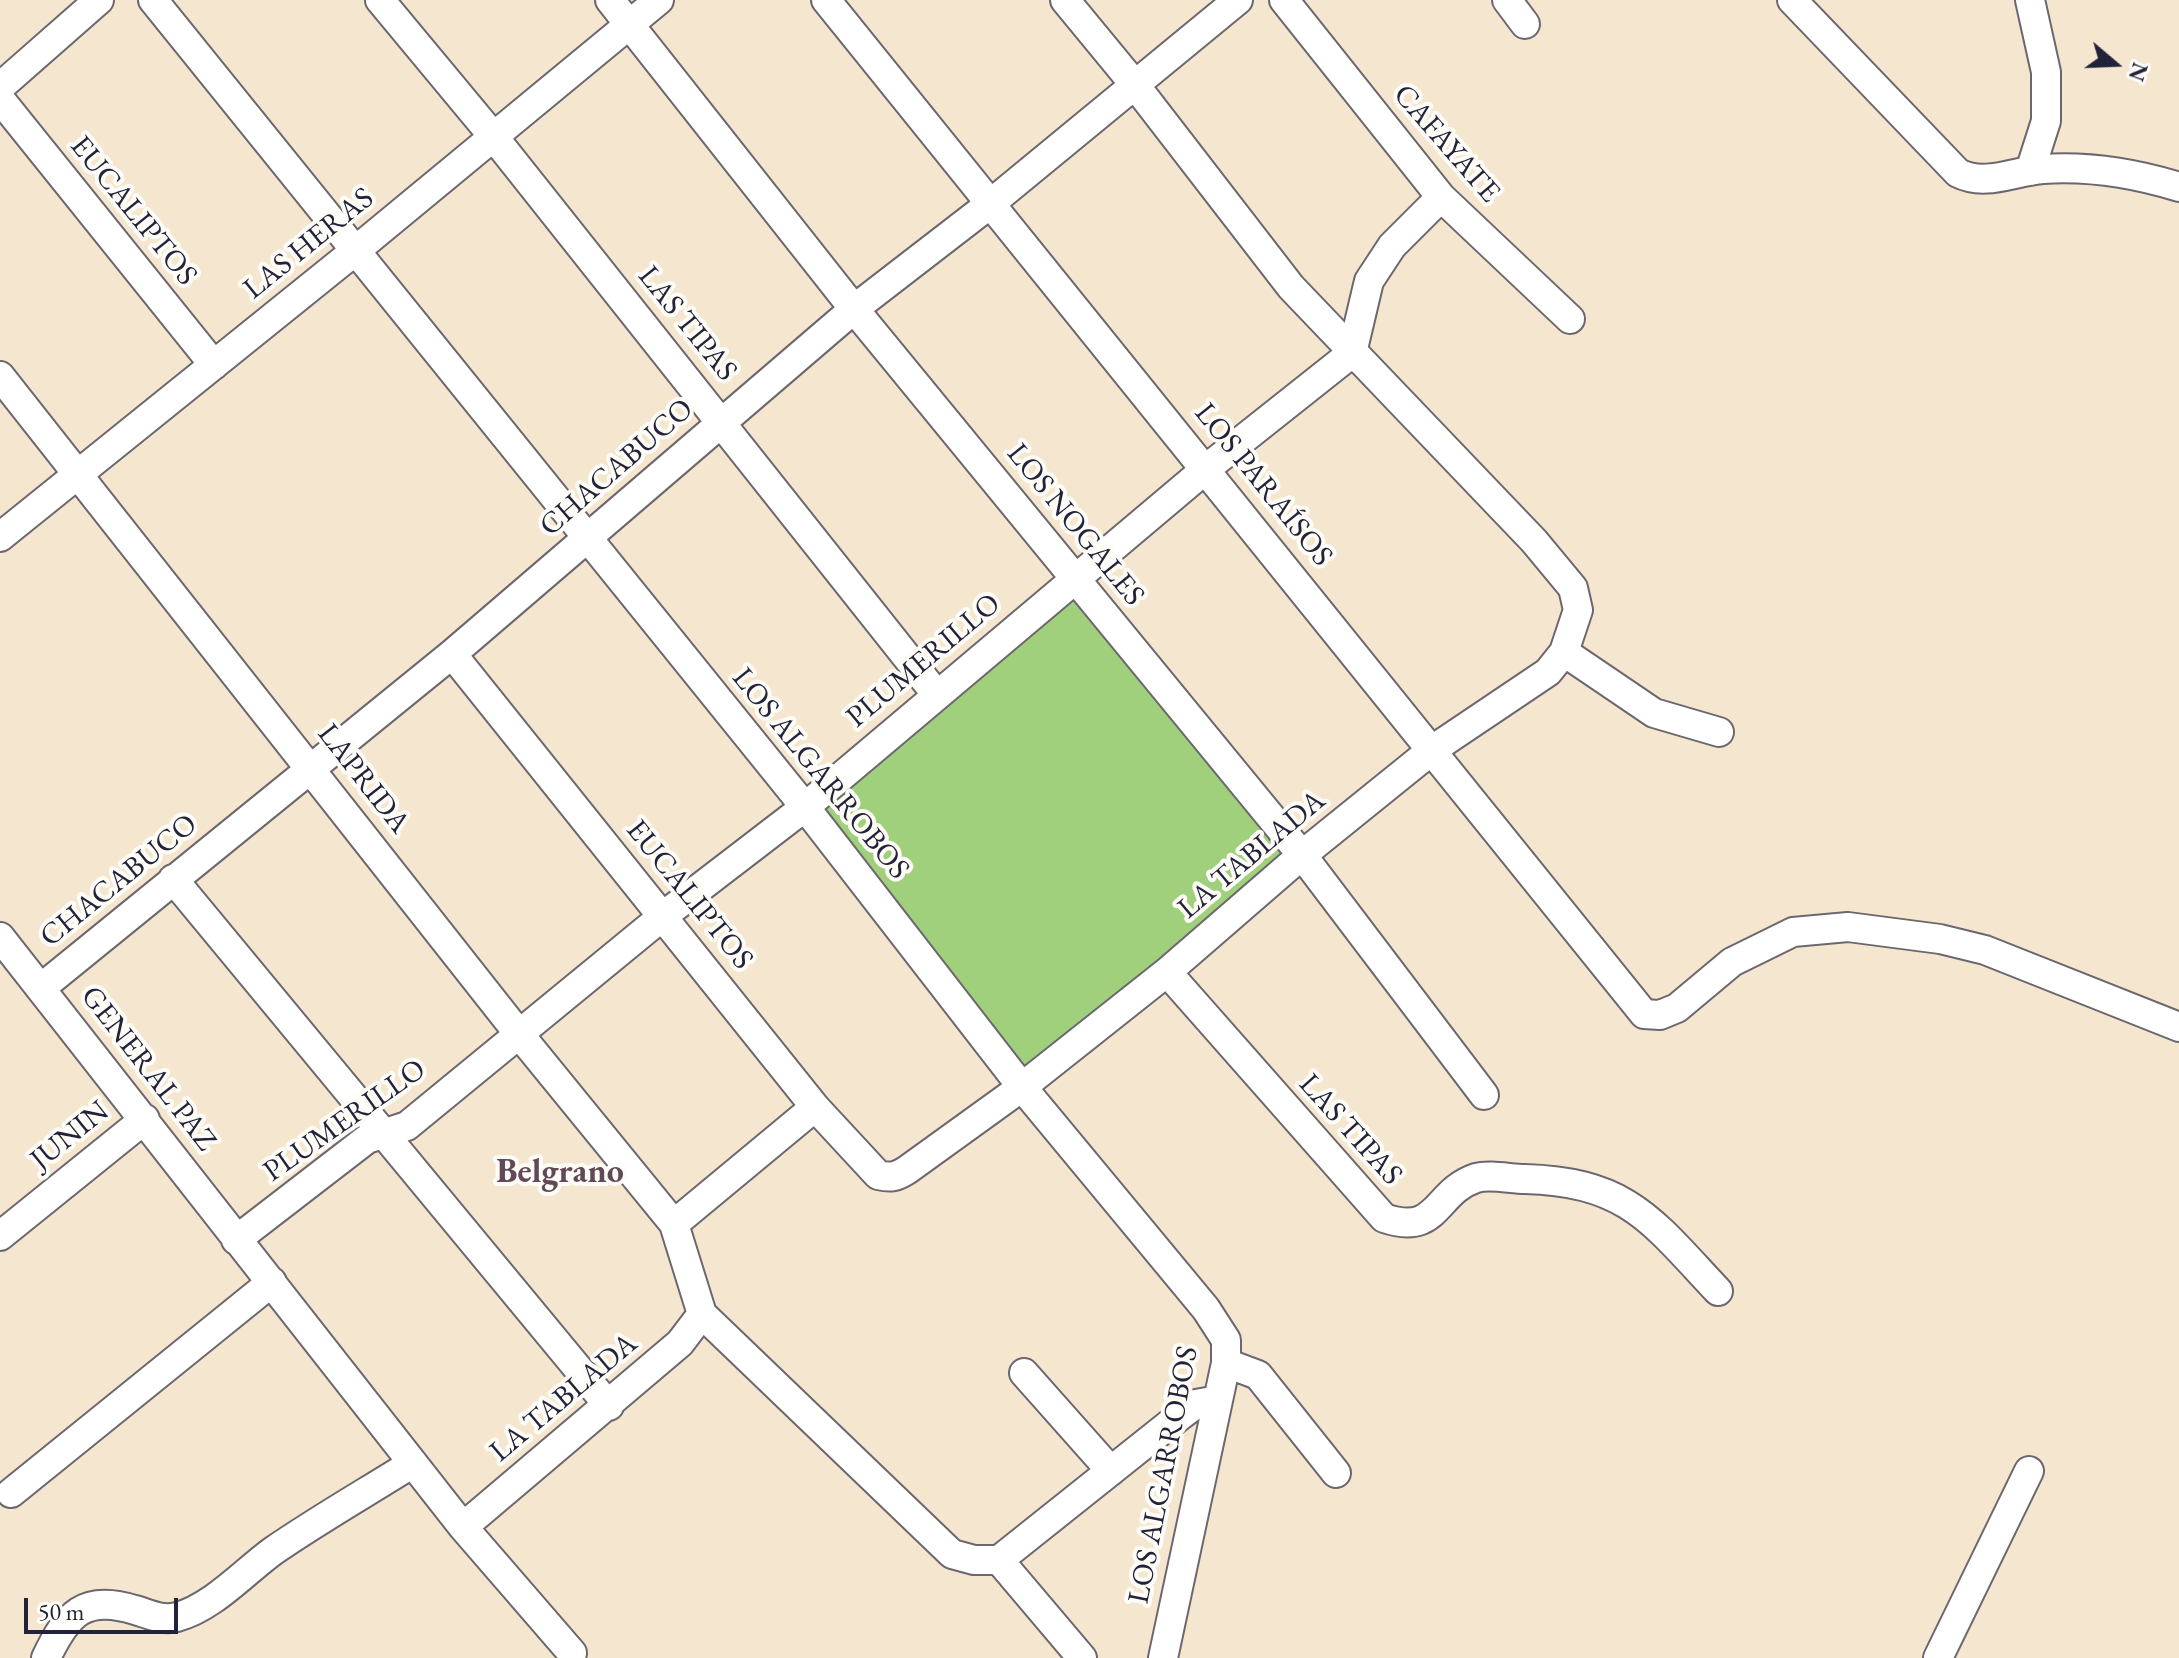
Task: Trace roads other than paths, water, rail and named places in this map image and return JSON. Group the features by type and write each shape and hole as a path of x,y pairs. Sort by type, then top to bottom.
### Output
{"street":[{"path":"0,87 99,0"},
{"name":"LOS ALGARROBOS","path":"153,0 587,541 805,807 1022,1087 1206,1309 1226,1340 1226,1363 1163,1658"},
{"name":"LAS TIPAS","path":"380,0 493,136 937,695"},
{"name":"LOS NOGALES","path":"610,0 854,309 1302,855 1484,1095"},
{"name":"LAS HERAS","path":"0,537 355,251 659,0"},
{"name":"LOS PARAÍSOS","path":"826,0 1207,468 1644,1014 1660,1015 1677,1008 1732,962 1793,932 1848,927 1940,939 1985,950 2179,1027"},
{"name":"LA TABLADA","path":"878,1175 896,1177 1022,1087 1167,972 1302,855 1432,750 1548,672 1564,652 1578,610 1573,588 1534,541 1291,287 1135,85 1065,0"},
{"name":"CHACABUCO","path":"41,988 452,654 854,309 990,204 1238,0"},
{"name":"CAFAYATE","path":"1284,0 1441,197 1570,319"},
{"path":"1507,0 1525,24"},
{"path":"1792,0 1958,173 1972,180 2030,171 2088,170 2179,187"},
{"path":"2030,0 2046,72 2046,121 2030,171"},
{"name":"EUCALIPTOS","path":"0,99 214,365"},
{"path":"1352,353 1369,281 1392,246 1441,197"},
{"name":"PLUMERILLO","path":"236,1240 367,1139 407,1126 663,916 805,807 1207,468 1352,353"},
{"name":"LAPRIDA","path":"0,376 519,1034 674,1224"},
{"path":"1564,652 1654,713 1719,732"},
{"name":"EUCALIPTOS","path":"452,654 815,1107 878,1175"},
{"path":"173,879 609,1406"},
{"name":"GENERAL PAZ","path":"5,955 41,988 463,1527 572,1653"},
{"name":"LAS TIPAS","path":"1167,972 1384,1218 1404,1225 1422,1222 1460,1187 1478,1177 1550,1180 1627,1201 1651,1220 1718,1291"},
{"path":"815,1107 674,1224 702,1314 952,1554 974,1560 999,1560 1196,1404 1218,1400"},
{"name":"JUNIN","path":"0,1236 145,1119"},
{"path":"11,1493 272,1282"},
{"name":"LA TABLADA","path":"463,1527 680,1343 702,1314"},
{"path":"1226,1363 1258,1375 1336,1473"},
{"path":"1024,1373 1111,1471"},
{"path":"46,1658 63,1624 86,1607 110,1604 157,1618 174,1618 196,1609 274,1551 413,1463"},
{"path":"1938,1658 2029,1471"},
{"path":"999,1560 1082,1658"}],"district":[{"name":"Belgrano","path":"560,1173"}]}
